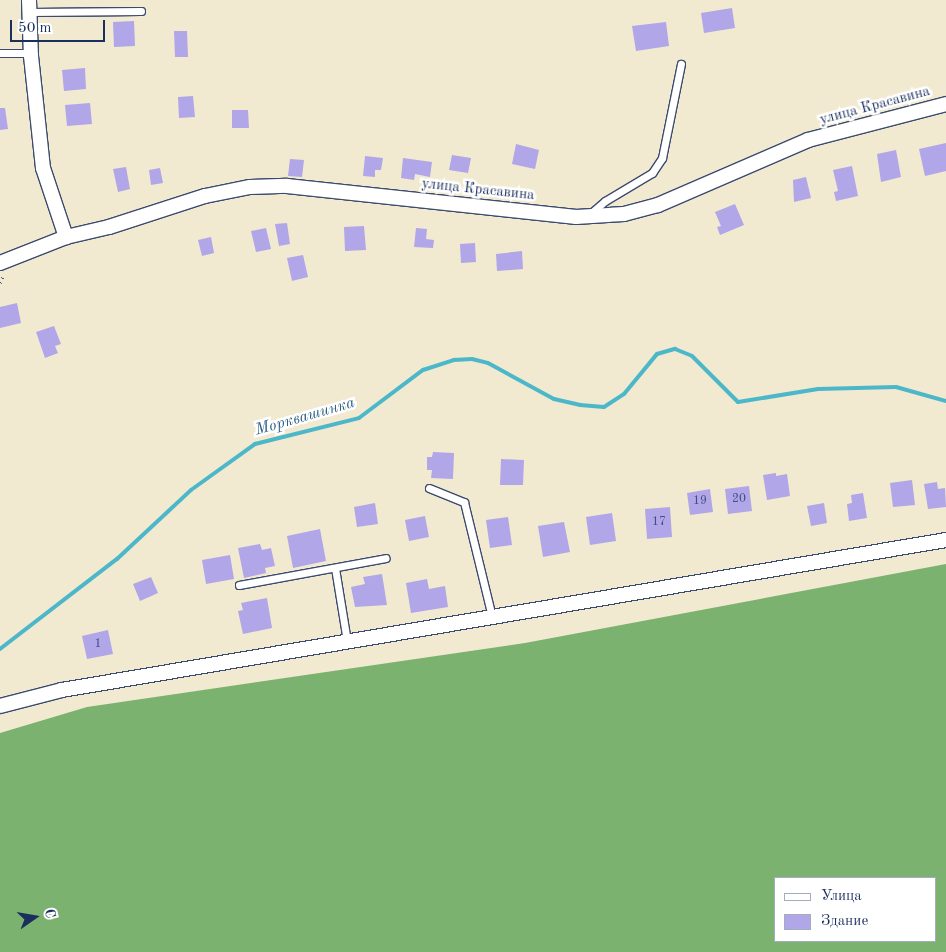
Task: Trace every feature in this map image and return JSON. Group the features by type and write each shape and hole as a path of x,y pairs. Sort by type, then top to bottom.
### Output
{"street":[{"path":"29,6 31,53 43,168 66,237"},
{"name":"улица Красавина","path":"5,261 66,237 109,227 205,196 250,187 287,186 588,216 624,214 658,206 808,140 946,104"},
{"path":"0,706 62,690 946,540"}],"lane":[{"path":"29,6 141,11"},
{"path":"0,53 31,53"},
{"path":"588,216 605,201 652,173 662,158 681,64"},
{"path":"429,488 464,502 492,617"},
{"path":"239,585 386,558"},
{"path":"335,568 347,642"}],"green space":[{"path":"946,564 946,952 0,952 0,733 87,707 525,643"}],"building":[{"path":"732,8 735,28 704,33 701,13"},
{"path":"134,21 135,46 114,47 113,22"},
{"path":"666,22 669,46 636,51 632,26"},
{"path":"174,31 187,31 188,57 175,57"},
{"path":"85,68 86,89 64,91 62,70"},
{"path":"193,96 195,117 179,118 178,97"},
{"path":"90,103 92,124 67,126 65,105"},
{"path":"0,108 5,108 8,129 0,130"},
{"path":"232,110 248,110 249,128 232,128"},
{"path":"946,143 946,171 925,176 919,149"},
{"path":"516,144 539,150 535,169 512,164"},
{"path":"896,150 901,177 881,182 877,154"},
{"path":"452,155 471,158 468,173 449,170"},
{"path":"365,156 383,158 381,170 375,170 375,177 363,176"},
{"path":"403,158 432,162 430,177 415,174 414,180 401,178"},
{"path":"290,159 304,160 302,177 288,176"},
{"path":"852,166 858,196 836,201 834,192 838,191 833,170"},
{"path":"126,167 130,189 118,192 113,169"},
{"path":"160,168 163,183 151,185 149,170"},
{"path":"806,177 811,198 794,202 793,180"},
{"path":"735,204 744,225 720,235 717,227 721,226 715,212"},
{"path":"287,223 290,244 279,246 275,224"},
{"path":"364,226 366,250 345,251 344,227"},
{"path":"266,228 271,249 256,252 251,231"},
{"path":"416,228 427,229 426,239 434,240 433,248 414,247"},
{"path":"211,237 214,253 202,256 198,240"},
{"path":"475,243 476,262 461,263 460,244"},
{"path":"522,251 523,269 497,271 496,254"},
{"path":"303,255 308,277 292,281 287,258"},
{"path":"17,303 21,323 0,328 0,307"},
{"path":"54,326 61,344 55,346 58,353 45,358 36,332"},
{"path":"433,452 454,453 453,479 431,478 432,470 427,470 427,457 432,457"},
{"path":"501,459 524,460 523,485 500,485"},
{"path":"776,473 776,476 787,474 790,496 767,500 763,475"},
{"path":"912,480 915,505 893,507 890,483"},
{"path":"937,482 938,489 945,488 946,507 928,509 924,484"},
{"path":"749,486 752,511 728,514 725,489"},
{"path":"710,489 713,512 690,515 687,493"},
{"path":"863,493 867,518 849,521 847,504 852,503 851,495"},
{"path":"375,503 378,524 357,527 354,507"},
{"path":"824,503 827,523 811,526 807,506"},
{"path":"670,507 672,537 647,539 645,509"},
{"path":"612,513 616,541 590,545 586,517"},
{"path":"425,516 429,537 409,541 405,520"},
{"path":"508,517 512,545 490,548 486,520"},
{"path":"564,522 570,552 543,557 538,526"},
{"path":"320,529 326,561 293,568 287,536"},
{"path":"260,544 262,550 271,548 275,566 265,568 266,573 244,578 238,548"},
{"path":"230,555 234,579 206,584 202,560"},
{"path":"382,574 387,605 355,607 351,587 365,584 363,577"},
{"path":"151,577 158,593 140,601 133,584"},
{"path":"427,579 429,589 445,586 448,607 411,613 406,583"},
{"path":"267,598 272,628 243,634 238,611 243,610 241,603"},
{"path":"108,630 113,654 87,659 82,636"}],"waterway":[{"name":"Морквашинка","path":"0,649 117,559 191,490 255,444 359,418 423,370 454,360 472,359 488,363 554,399 580,405 604,407 624,394 657,354 675,349 692,356 738,402 818,389 896,387 946,401"}]}
